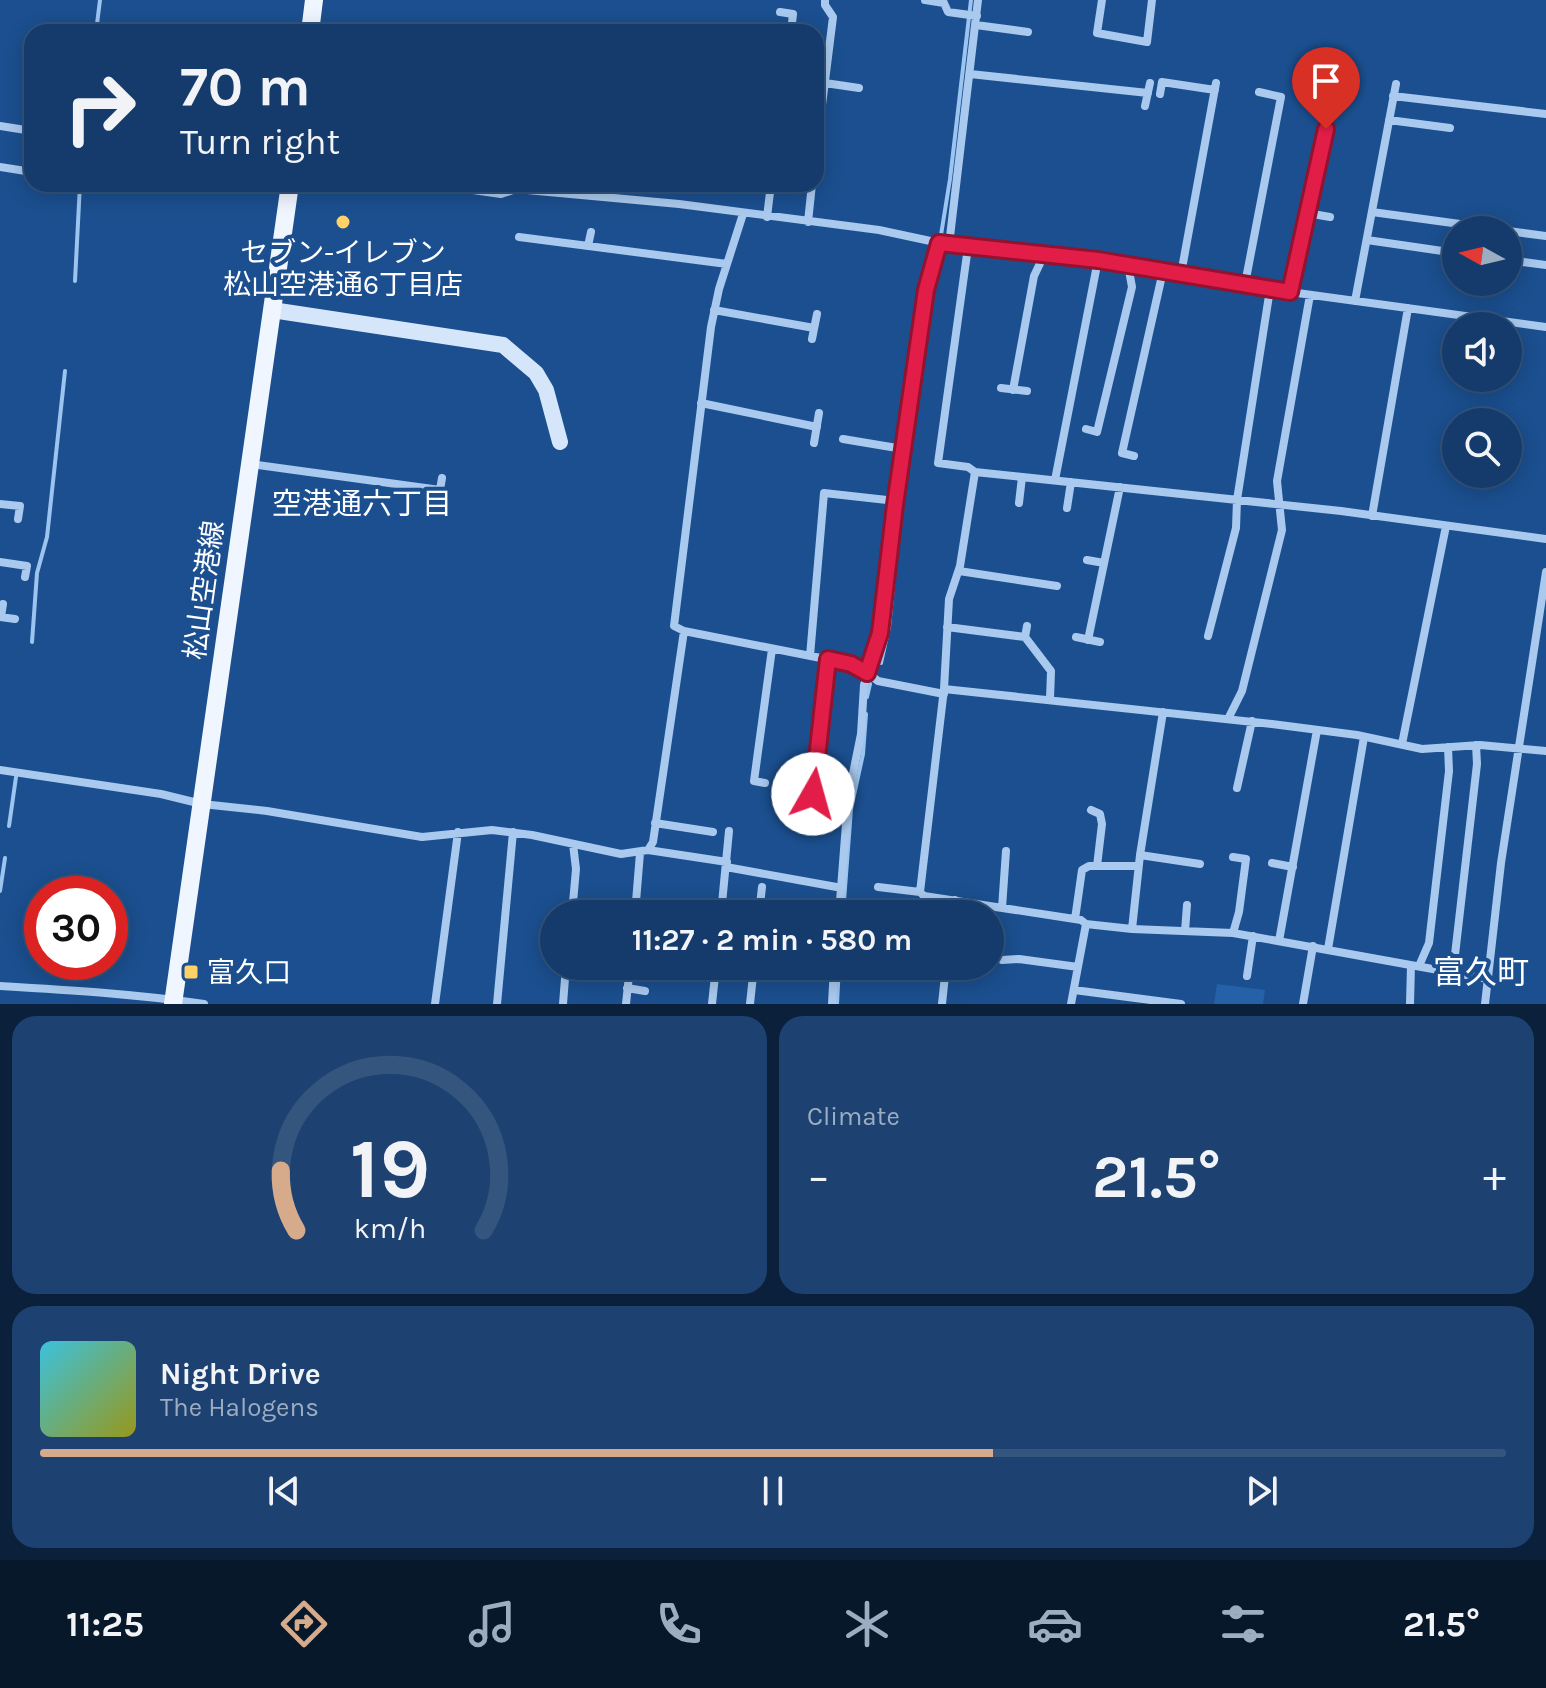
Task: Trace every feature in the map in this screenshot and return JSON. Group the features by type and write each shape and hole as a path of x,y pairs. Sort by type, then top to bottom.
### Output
{"main road":[{"path":"311,24 314,0"},
{"name":"松山空港線","path":"173,1002 289,192"}],"street":[{"path":"824,91 833,17 825,0"},
{"path":"925,0 944,3 948,12 1028,32"},
{"path":"841,900 848,798 861,734 862,701 880,633 926,290 944,244 970,74 972,18 978,0"},
{"path":"1102,0 1097,33 1147,42 1152,0"},
{"path":"780,12 793,14 792,24"},
{"path":"1052,83 1054,70"},
{"path":"970,74 1148,93"},
{"path":"1160,94 1162,82 1215,87 1181,274"},
{"path":"825,83 859,88"},
{"path":"1145,106 1150,83"},
{"path":"1355,301 1396,84"},
{"path":"1245,284 1281,97 1259,92"},
{"path":"1393,96 1546,114"},
{"path":"1290,292 1332,101"},
{"path":"1389,120 1450,128"},
{"path":"0,126 24,130"},
{"path":"0,167 24,171"},
{"path":"487,192 507,192"},
{"path":"548,192 879,230 944,244 1098,260 1310,295 1546,327"},
{"path":"767,217 770,192"},
{"path":"808,222 811,192"},
{"path":"1372,212 1442,221"},
{"path":"1307,213 1330,217"},
{"path":"743,214 714,310 674,626 684,631 851,664 878,681 944,692 1050,699 1252,721 1364,737 1422,749 1476,745 1546,751"},
{"path":"536,239 537,226"},
{"path":"588,246 591,232"},
{"path":"1522,232 1546,236"},
{"path":"519,237 727,264"},
{"path":"1367,240 1442,251"},
{"path":"660,255 662,243"},
{"path":"968,247 938,463 968,467 975,472 1281,505 1546,539"},
{"path":"1013,390 1034,276 1044,255"},
{"path":"1055,480 1098,260"},
{"path":"1522,262 1546,265"},
{"path":"1086,429 1097,432 1132,287 1128,265"},
{"path":"1134,456 1122,453 1163,271"},
{"path":"1208,636 1238,517 1237,500 1270,289"},
{"path":"1228,719 1242,691 1282,530 1277,481 1310,295"},
{"path":"1015,305 1028,307"},
{"path":"1372,516 1408,308"},
{"path":"272,310 503,345 536,373 550,403 560,442"},
{"path":"714,310 814,328"},
{"path":"812,339 817,314"},
{"path":"1110,319 1123,321"},
{"path":"1147,342 1160,345"},
{"path":"1299,360 1310,362"},
{"path":"1095,382 1108,385"},
{"path":"1001,388 1027,391"},
{"path":"1133,401 1147,404"},
{"path":"701,403 817,427"},
{"path":"814,443 819,413"},
{"path":"1286,428 1299,430"},
{"path":"843,439 903,449"},
{"path":"334,476 336,463"},
{"path":"250,464 440,490 442,478"},
{"path":"920,892 944,692 949,599 959,571 975,472"},
{"path":"1019,503 1022,477"},
{"path":"1067,508 1071,482"},
{"path":"391,496 393,484"},
{"path":"1088,640 1120,487"},
{"path":"810,656 824,493 896,501"},
{"path":"0,504 20,506 18,519"},
{"path":"1402,744 1446,526"},
{"path":"1087,560 1104,563"},
{"path":"0,562 27,566 25,577"},
{"path":"1216,562 1227,565"},
{"path":"959,571 1057,586"},
{"path":"1485,1004 1501,863 1546,572"},
{"path":"1040,597 1042,584"},
{"path":"3,604 0,617 15,619"},
{"path":"1199,619 1211,623"},
{"path":"1025,637 1027,626"},
{"path":"947,627 1025,637 1051,671 1050,699"},
{"path":"637,900 644,852 653,842 684,631"},
{"path":"1076,637 1100,642"},
{"path":"765,783 754,781 772,649"},
{"path":"813,794 828,659"},
{"path":"1132,929 1138,866 1163,712"},
{"path":"749,718 762,720"},
{"path":"1237,788 1252,721"},
{"path":"1279,941 1317,730"},
{"path":"1328,949 1364,737"},
{"path":"1453,972 1477,764 1476,745"},
{"path":"1410,1004 1415,965 1429,943 1449,771 1448,747"},
{"path":"0,770 422,837 492,830 513,832 621,854 644,852 726,864 842,888"},
{"path":"1091,810 1100,814 1102,824 1097,866"},
{"path":"655,823 713,832"},
{"path":"722,900 729,831"},
{"path":"435,1004 444,973 448,904 458,832"},
{"path":"497,1004 513,832"},
{"path":"573,844 576,869 573,900"},
{"path":"1003,900 1006,851"},
{"path":"1140,855 1200,864"},
{"path":"1233,857 1246,859 1233,933"},
{"path":"1272,863 1293,867"},
{"path":"1075,919 1082,870 1097,866 1138,866"},
{"path":"749,897 761,898 762,887"},
{"path":"878,887 955,900"},
{"path":"448,904 459,906"},
{"path":"1185,931 1187,905"},
{"path":"1004,908 1075,919 1086,924 1132,929 1233,933 1488,979"},
{"path":"1071,1004 1086,924"},
{"path":"1247,976 1253,936"},
{"path":"1303,1004 1313,946"},
{"path":"1004,960 1078,967"},
{"path":"563,1004 565,980"},
{"path":"626,1004 628,980"},
{"path":"712,1004 715,980"},
{"path":"832,1004 833,980"},
{"path":"942,1004 945,980"},
{"path":"739,981 752,982 750,1004"},
{"path":"0,986 90,990 204,1004"},
{"path":"627,988 645,991"},
{"path":"1074,990 1181,1004"}],"shaded area":[{"path":"1217,984 1265,990 1263,1004 1214,1004"}],"waterway":[{"path":"97,24 100,0"},
{"path":"941,235 971,0"},
{"path":"75,281 80,192"},
{"path":"881,663 889,627 896,541 929,304"},
{"path":"32,642 37,573 47,537 65,371"},
{"path":"867,697 870,684"},
{"path":"844,900 851,809 863,754 866,714"},
{"path":"9,826 16,777"},
{"path":"0,891 5,858"},
{"path":"837,1004 838,980"}],"place":[{"name":"セブン-イレブン 松山空港通6丁目店","path":"343,222"},
{"name":"富久口","path":"191,972"}],"district":[{"name":"空港通六丁目","path":"362,504"},
{"name":"富久町","path":"1481,972"}],"route":[{"path":"813,794 828,659 860,667 867,673 877,648 926,290 939,243 1098,260 1290,292 1326,129"}]}
